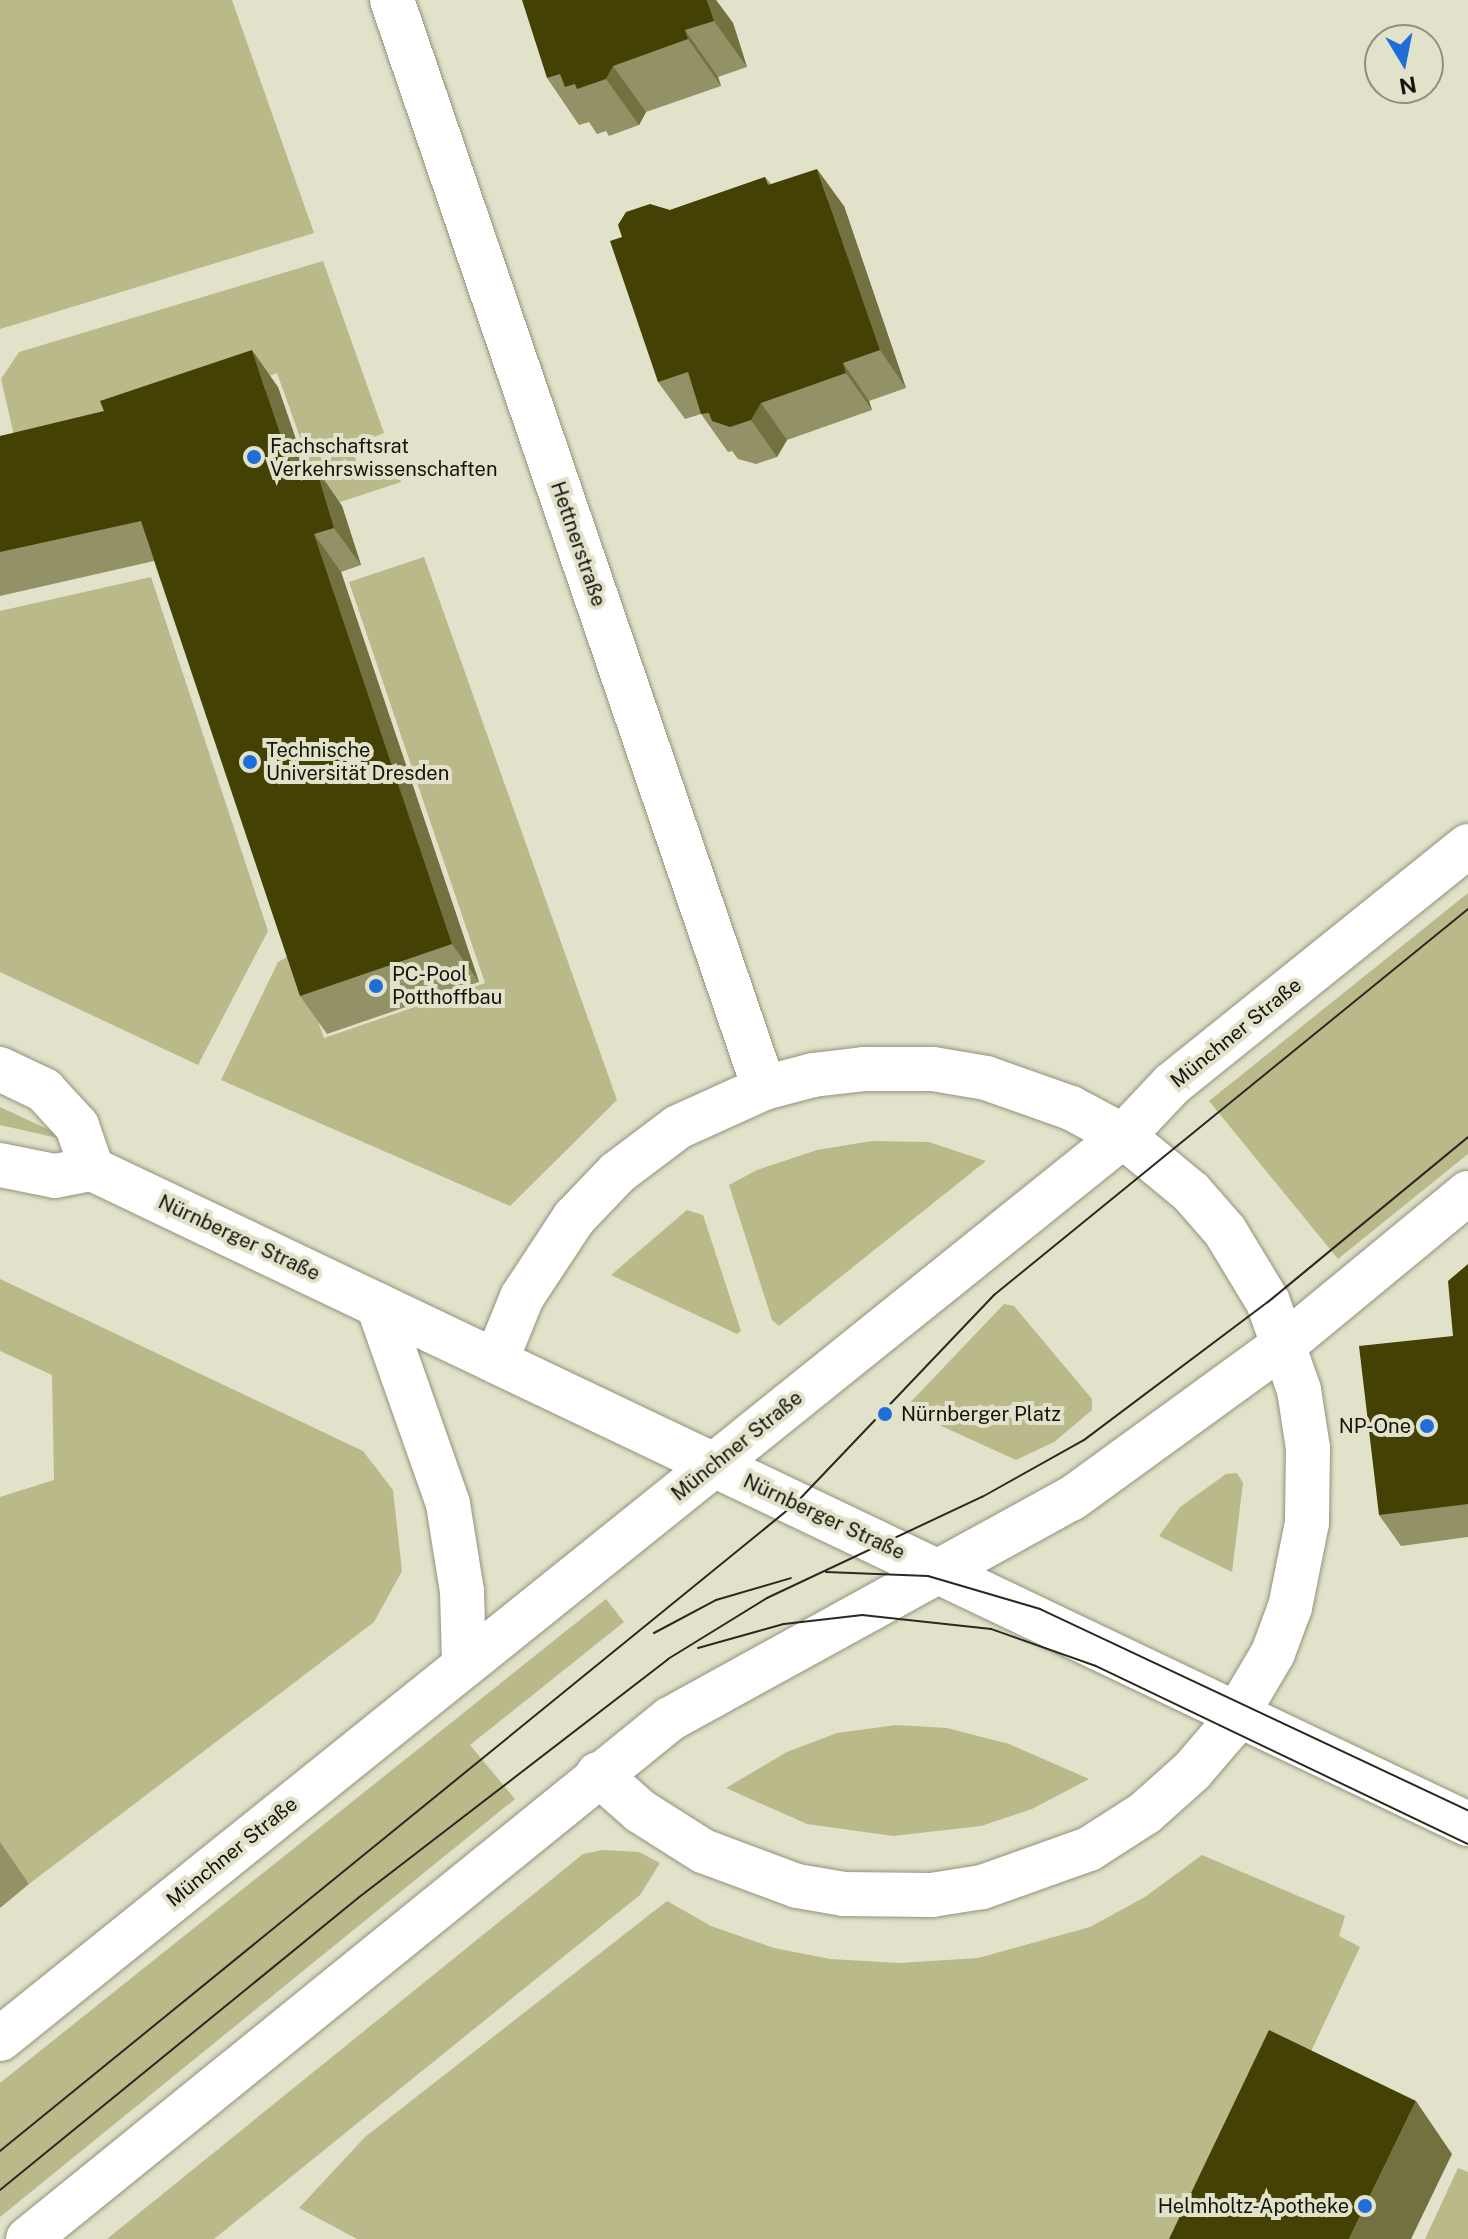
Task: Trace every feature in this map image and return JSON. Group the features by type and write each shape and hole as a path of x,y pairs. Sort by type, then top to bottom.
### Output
{"street":[{"name":"Hettnerstraße","path":"392,0 764,1088"},
{"name":"Münchner Straße","path":"0,2039 1123,1136 1172,1084 1468,846"},
{"path":"0,1069 44,1090 77,1126 92,1169 55,1176 0,1165"},
{"path":"496,1361 539,1268 596,1194 678,1127 764,1088 864,1069 933,1069 1035,1093 1123,1136 1191,1192 1225,1231 1268,1302 1286,1343 1308,1448 1307,1523 1283,1627 1238,1714 1176,1787 1089,1849 1020,1877 932,1895 844,1894 751,1871 670,1832 598,1774"},
{"name":"Nürnberger Straße","path":"92,1169 1468,1824"},
{"path":"28,2239 598,1774 670,1719 1071,1499 1286,1343 1468,1193"},
{"path":"378,1305 448,1504 462,1591 464,1664"}],"green space":[{"path":"0,0 232,0 314,233 0,329"},
{"path":"323,261 384,433 351,446 362,478 396,466 401,482 325,507 277,373 22,470 1,379 19,352"},
{"path":"424,557 617,1100 510,1206 221,1080 278,962 294,953 324,1038 485,983 349,582"},
{"path":"151,577 268,931 198,1065 0,972 0,611"},
{"path":"1468,893 1468,1154 1338,1259 1209,1101"},
{"path":"0,1107 43,1127 80,1143 0,1125"},
{"path":"872,1141 929,1142 986,1161 779,1326 772,1320 729,1185 757,1170 817,1150"},
{"path":"687,1210 703,1215 741,1331 737,1334 611,1275"},
{"path":"0,1279 363,1451 393,1490 402,1571 374,1622 29,1884 0,1844 0,1497 54,1480 52,1375 0,1351"},
{"path":"1004,1304 1014,1306 1092,1399 1092,1410 1054,1442 1016,1460 904,1409"},
{"path":"1237,1473 1243,1483 1232,1572 1159,1536 1180,1507 1226,1474"},
{"path":"606,1599 624,1622 470,1745 515,1799 0,2217 0,2083"},
{"path":"896,1725 947,1728 1009,1744 1089,1779 1032,1809 981,1826 893,1836 807,1824 726,1788 787,1752 837,1733"},
{"path":"603,1850 639,1852 660,1863 640,1895 214,2239 107,2239 583,1854"},
{"path":"1202,1855 1345,1916 1339,1936 1360,1947 1223,2239 357,2239 299,2208 365,2137 667,1901 711,1926 774,1948 830,1959 899,1963 978,1958 1090,1927 1145,1897"},
{"path":"1458,2168 1468,2172 1468,2239 1425,2239"}],"building":[{"path":"522,0 707,0 714,21 685,30 688,39 613,66 606,79 577,89 575,84 565,87 560,74 547,78"},
{"path":"817,169 880,350 843,363 846,373 761,403 751,420 730,427 712,421 709,413 701,414 688,372 658,382 610,241 622,237 618,225 626,212 650,204 670,210 765,177 768,185"},
{"path":"252,350 294,475 316,468 334,528 314,534 452,944 300,996 141,521 0,552 0,436 104,411 100,401"},
{"name":"NP-One","path":"1468,1264 1468,1504 1379,1515 1359,1346 1453,1336 1448,1281"},
{"path":"1269,2030 1416,2101 1349,2239 1169,2239"}],"tram line":[{"path":"0,2151 795,1504 994,1295 1468,909"},
{"path":"0,2190 358,1898 668,1659 767,1598 982,1497 1084,1440 1268,1302 1468,1137"},
{"path":"826,1572 928,1576 1040,1609 1468,1810"},
{"path":"654,1633 716,1600 791,1578"},
{"path":"698,1648 784,1624 862,1615 991,1629 1096,1666 1468,1844"}],"place":[{"name":"Fachschaftsrat Verkehrswissenschaften","path":"254,457"},
{"name":"Technische Universität Dresden","path":"250,762"},
{"name":"PC-Pool Potthoffbau","path":"376,986"},
{"name":"Nürnberger Platz","path":"885,1414"},
{"name":"NP-One","path":"1427,1426"},
{"name":"Helmholtz-Apotheke","path":"1365,2206"}]}
